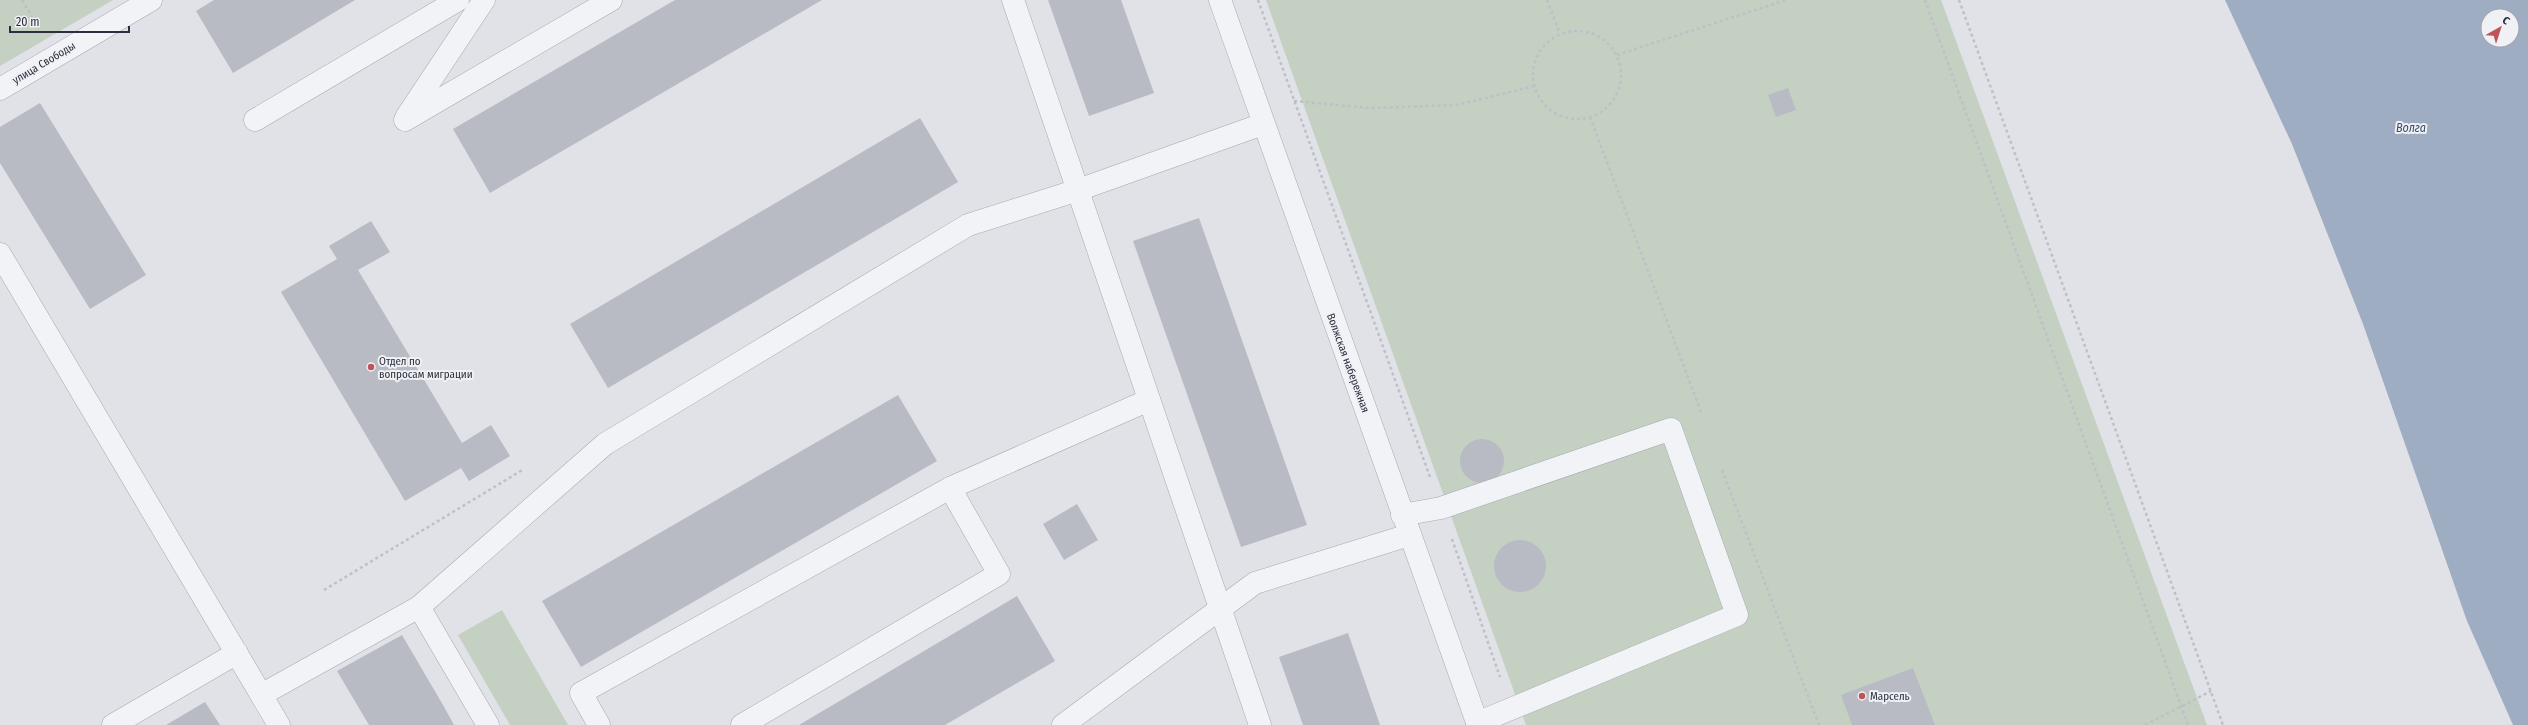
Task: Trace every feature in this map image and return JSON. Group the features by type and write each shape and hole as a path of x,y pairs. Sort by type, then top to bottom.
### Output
{"street":[{"name":"улица Свободы","path":"0,89 150,0"},
{"path":"255,120 458,0"},
{"path":"484,0 405,120 611,0"},
{"path":"1013,0 1260,725"},
{"name":"Волжская набережная","path":"1220,0 1477,724"},
{"path":"262,695 420,607 605,444 968,225 1078,190 1263,124"},
{"path":"1,259 279,725"},
{"path":"599,725 581,694 950,488 1149,400"},
{"path":"1063,725 1255,584 1406,525 1441,508 1670,429 1697,499 1737,615 1477,724"},
{"path":"742,725 999,574 950,488"},
{"path":"420,607 488,725"},
{"path":"113,725 236,653"}],"path":[{"path":"1258,0 1502,681"},
{"path":"1547,0 1560,34"},
{"path":"1617,54 1786,0"},
{"path":"1925,0 2188,725"},
{"path":"1959,0 2223,725"},
{"path":"1584,30 1598,35 1609,44 1617,54 1622,68 1621,82 1617,95 1608,107 1590,117 1581,120 1566,118 1552,112 1541,100 1534,86 1533,71 1537,56 1546,44 1560,34 1584,30"},
{"path":"1294,101 1370,108 1457,105 1534,86"},
{"path":"1590,117 1704,420"},
{"path":"1719,462 1819,725"},
{"path":"324,590 528,466"},
{"path":"2145,725 2211,691"}],"green space":[{"path":"0,0 113,0 0,66"},
{"path":"1266,0 1941,0 2207,725 1526,725"},
{"path":"502,610 568,725 510,725 458,635"}],"water":[{"name":"Волга","path":"2225,0 2528,0 2528,725 2513,725 2467,621 2363,324 2292,144"}],"building":[{"path":"214,0 355,0 233,73 196,11"},
{"path":"675,0 822,0 490,193 453,129"},
{"path":"1048,0 1121,0 1154,93 1089,116"},
{"path":"1788,88 1796,110 1776,117 1768,95"},
{"path":"40,103 146,275 90,309 0,163 0,127"},
{"path":"920,118 958,182 608,388 570,324"},
{"path":"1199,218 1307,525 1241,547 1133,241"},
{"name":"Отдел по вопросам миграции","path":"371,221 390,252 358,270 462,443 491,425 510,456 469,481 461,468 405,501 281,292 337,259 329,246"},
{"path":"898,395 937,461 581,667 542,601"},
{"path":"1478,439 1486,439 1498,445 1504,457 1504,465 1498,477 1486,483 1478,483 1466,477 1460,465 1460,457 1466,445"},
{"path":"1077,504 1098,540 1064,560 1043,524"},
{"path":"1515,540 1525,540 1539,547 1546,561 1546,571 1539,585 1525,592 1515,592 1505,588 1498,581 1494,571 1494,561 1498,551 1505,544"},
{"path":"1017,596 1055,661 945,725 799,725"},
{"path":"1348,633 1380,725 1303,725 1279,657"},
{"path":"402,635 454,725 369,725 337,671"},
{"path":"1913,668 1935,725 1852,725 1841,695"},
{"path":"205,702 220,725 166,725"}],"place":[{"name":"Отдел по вопросам миграции","path":"371,367"},
{"name":"Марсель","path":"1862,696"}]}
